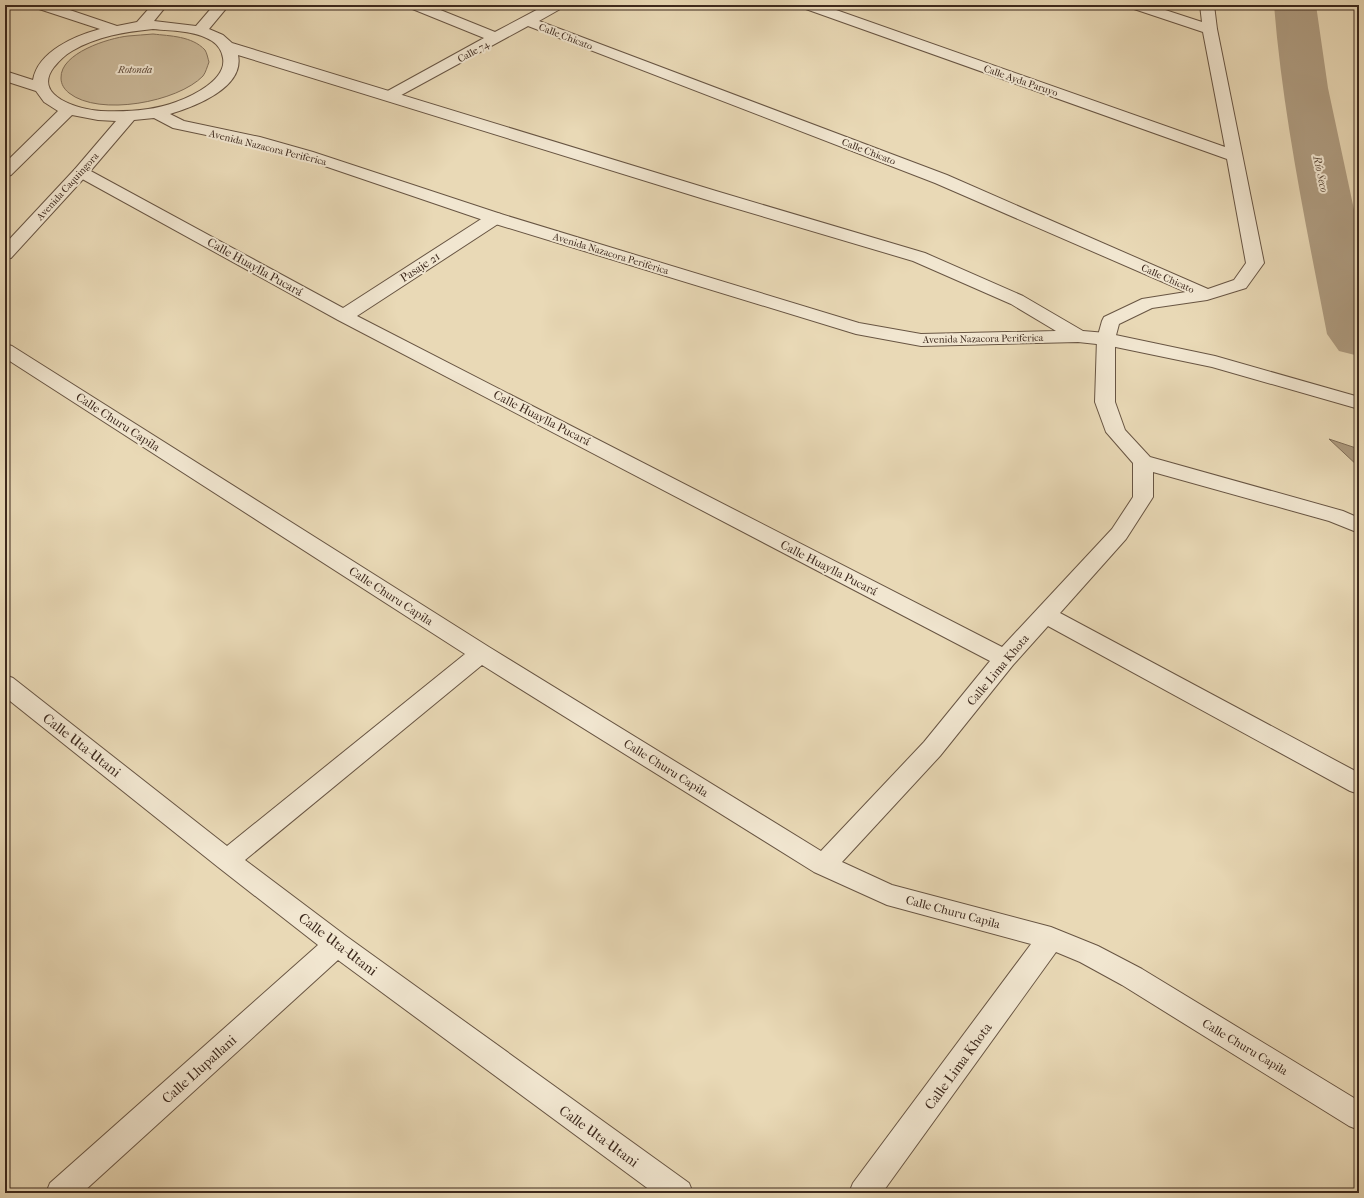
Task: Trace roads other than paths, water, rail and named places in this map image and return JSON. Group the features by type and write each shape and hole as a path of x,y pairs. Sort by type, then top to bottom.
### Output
{"street":[{"path":"41,5 116,30"},
{"path":"142,26 160,5"},
{"path":"199,31 222,5"},
{"path":"416,5 496,38"},
{"name":"Calle 74","path":"389,96 557,5"},
{"name":"Calle Ayda Paruyo","path":"808,5 1234,156"},
{"path":"1136,5 1210,29"},
{"path":"1207,5 1210,29 1255,263 1240,284 1206,295 1148,303 1111,321 1106,339 1104,402 1116,432 1143,462 1336,516 1359,526"},
{"name":"Calle Chicato","path":"527,21 941,179 1206,295"},
{"name":"Avenida Nazacora Periferica","path":"41,88 41,74 48,63 59,53 75,43 95,35 142,26 183,27 199,31 219,40 228,47 710,195 919,257 1017,300 1078,336"},
{"path":"5,76 41,88 51,100 68,110 96,116 128,117 186,104 210,91 226,76 232,61 228,47"},
{"path":"5,172 68,110"},
{"name":"Avenida Nazacora Periferica","path":"155,112 179,125 260,142 307,155 495,218 856,328 921,340 1078,336 1106,339 1215,362 1353,401"},
{"name":"Avenida Caquingora","path":"5,254 81,172 128,117"},
{"name":"Calle Huaylla Pucará","path":"81,172 344,316 1006,659"},
{"name":"Pasaje 21","path":"344,316 495,218"},
{"name":"Calle Churu Capila","path":"5,350 481,653 823,865 887,894 1051,938 1089,954 1132,977 1359,1117"},
{"name":"Calle Lima Khota","path":"823,865 932,749 1006,659 1119,534 1143,496 1143,462"},
{"path":"1046,615 1359,784"},
{"path":"227,860 481,653"},
{"name":"Calle Uta-Utani","path":"5,684 227,860 337,944 678,1193"},
{"name":"Calle Lima Khota","path":"864,1193 1051,938"},
{"name":"Calle Llupallani","path":"62,1193 337,944"}],"waterway":[{"name":"Río Seco","path":"1295,5 1305,88 1312,129 1355,334 1359,339"}],"park label":[{"name":"Rotonda","path":"135,69"}]}
